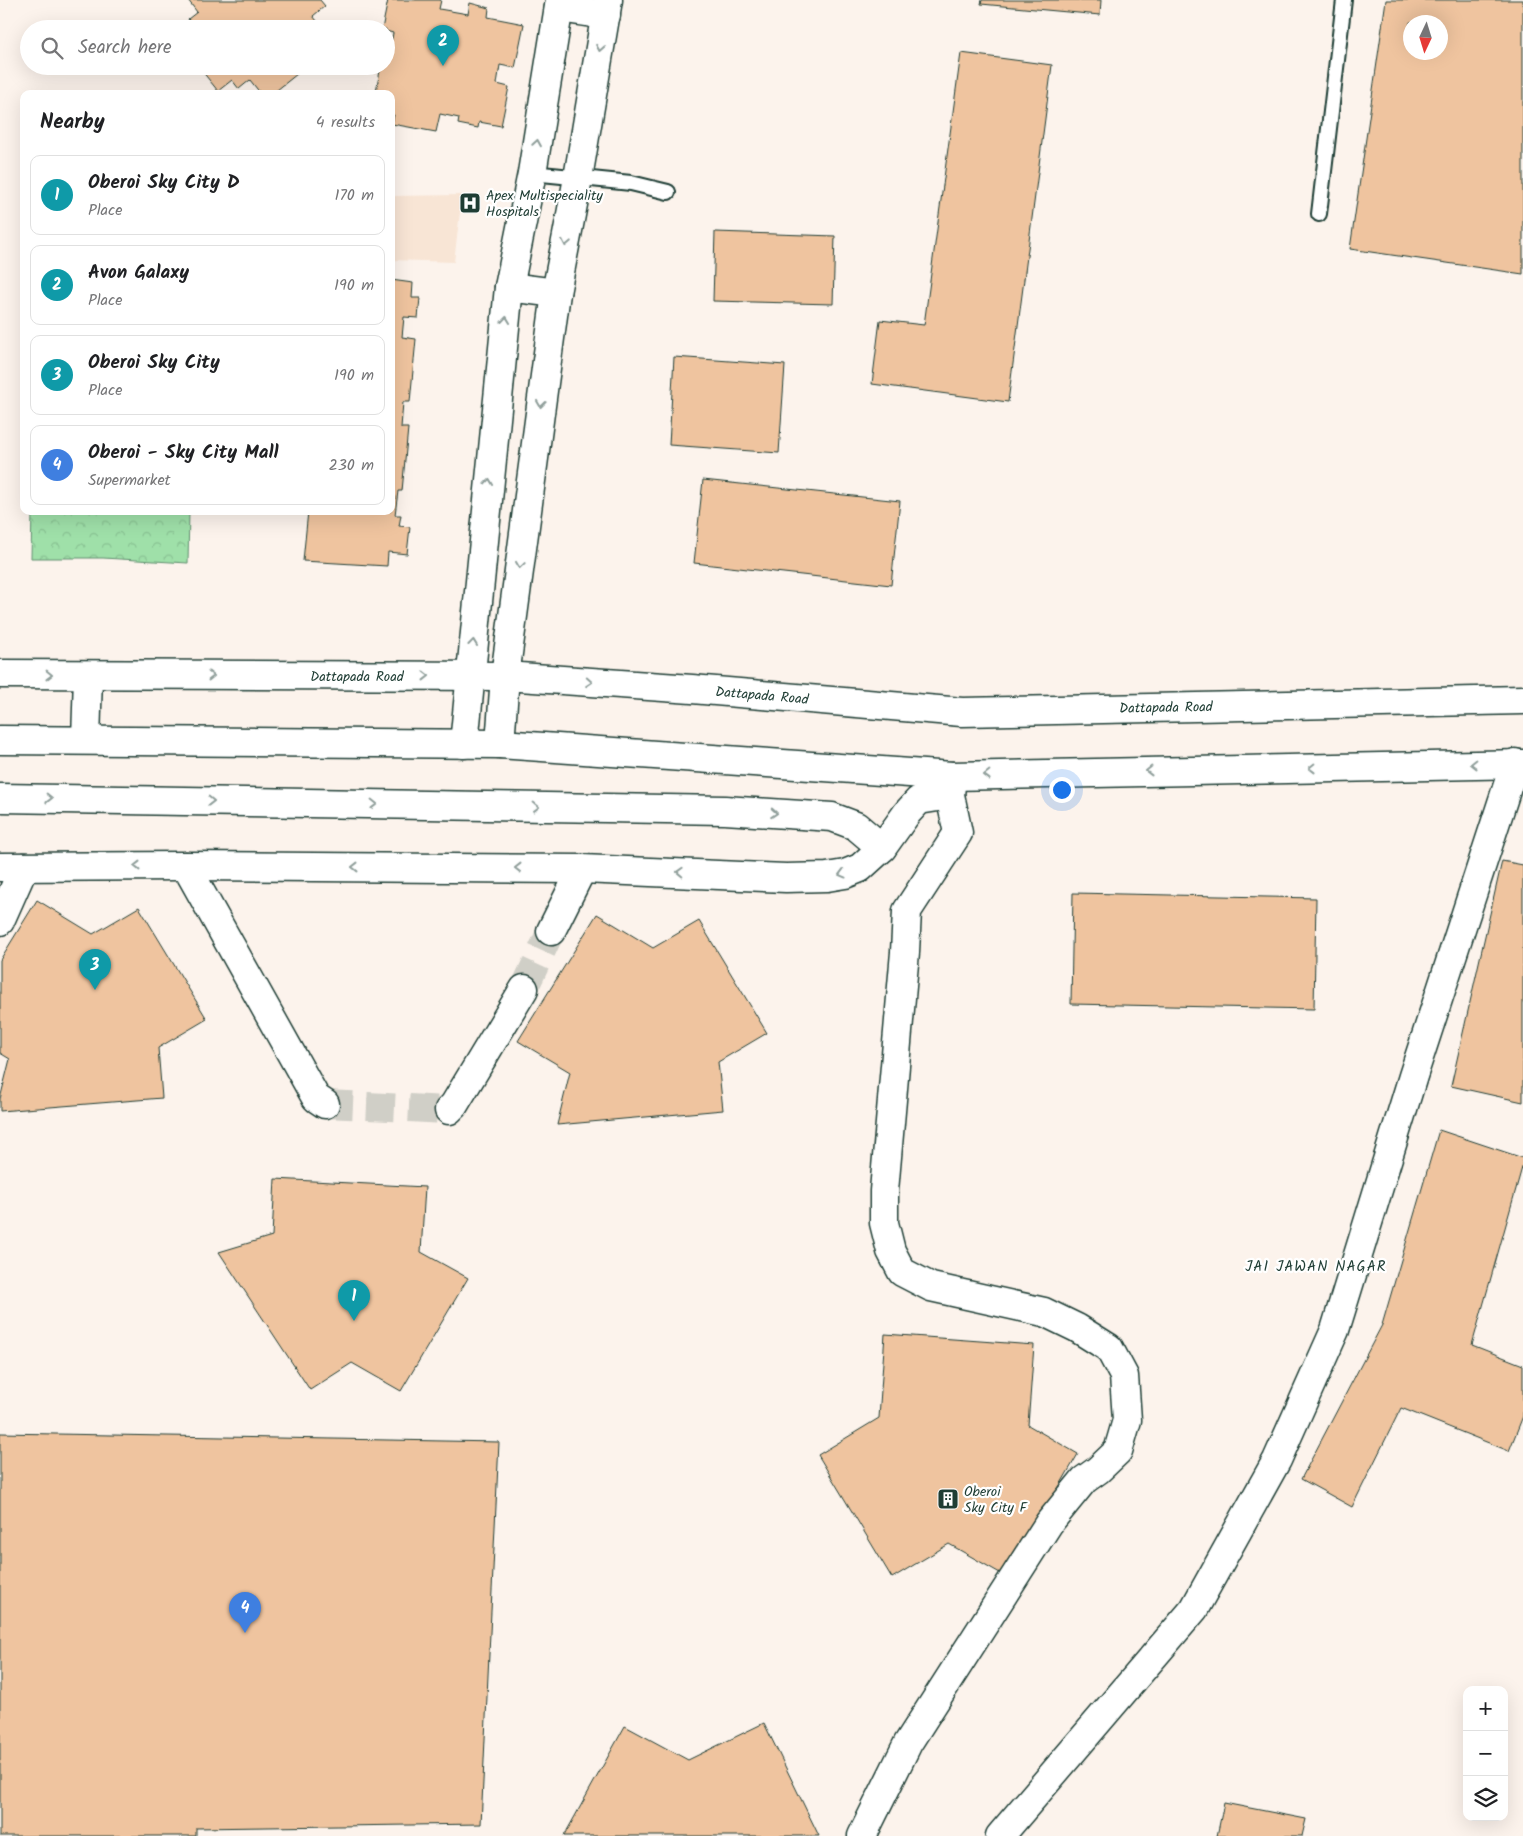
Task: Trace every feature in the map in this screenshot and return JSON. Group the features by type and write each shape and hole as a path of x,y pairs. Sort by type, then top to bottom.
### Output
{"street":[{"path":"464,744 509,287 532,173 560,4 607,7 556,293 505,676 500,744"},
{"path":"509,287 556,293"},
{"name":"Dattapada Road","path":"0,674 88,676 505,676 692,689 962,712 1523,700"},
{"path":"86,740 88,676"},
{"path":"0,740 500,744 951,786 1519,764 1413,1076 1335,1330 1277,1460 1194,1609 1000,1836"},
{"path":"0,921 12,867 186,866 582,869 786,878 827,877 845,874 860,868 882,848 907,813 919,800 951,786"},
{"path":"862,1836 914,1735 1050,1523 1084,1480 1118,1451 1127,1420 1124,1376 1109,1348 1077,1328 1044,1312 931,1287 915,1280 902,1272 891,1251 884,1223 884,1191 907,911 958,833 951,786"},
{"path":"0,798 725,810 832,817 856,826 882,848"},
{"path":"186,866 306,1081 316,1098 326,1104"},
{"path":"552,932 582,869"},
{"path":"449,1110 454,1105 524,989"}],"lane":[{"path":"1319,214 1344,0"},
{"path":"532,173 631,183 668,192"}],"shaded area":[{"path":"462,195 454,262 395,260 395,196"}],"green space":[{"path":"32,515 189,515 188,563 103,558 31,558"}],"building":[{"path":"188,0 320,0 325,6 313,16 316,20 189,20 197,12"},
{"path":"388,0 441,0 439,9 468,14 470,3 489,8 488,17 524,24 515,68 500,65 497,84 509,87 501,126 479,122 478,128 458,124 459,118 440,114 436,132 395,125 395,90 376,90 379,75 395,75 395,20 384,20"},
{"path":"982,0 1101,0 1100,15 981,4"},
{"path":"1386,0 1523,0 1523,274 1350,249"},
{"path":"961,53 1052,65 1008,402 872,384 880,320 924,325"},
{"path":"205,75 296,75 277,90 258,90 250,80 239,89 232,80 217,90"},
{"path":"715,232 835,236 833,304 713,301"},
{"path":"395,281 413,283 412,298 420,298 418,318 404,317 402,337 416,339 410,402 403,402 401,428 408,428 402,491 398,491 395,515"},
{"path":"674,357 785,365 779,453 669,445"},
{"path":"703,480 900,501 891,585 694,563"},
{"path":"308,515 401,515 399,526 410,527 407,554 388,552 387,566 303,561"},
{"path":"1502,861 1523,865 1523,1102 1451,1086"},
{"path":"1073,893 1316,898 1314,1009 1071,1004"},
{"path":"37,900 93,934 139,907 207,1019 158,1048 162,1098 0,1111 0,1099 10,1059 0,1053 0,960"},
{"path":"597,914 653,948 699,921 767,1033 718,1062 723,1110 557,1125 570,1072 518,1041"},
{"path":"1439,1130 1523,1158 1523,1164 1472,1345 1523,1365 1523,1416 1509,1451 1401,1408 1352,1507 1301,1479 1382,1325"},
{"path":"275,1179 425,1187 421,1252 468,1278 401,1391 352,1363 310,1390 219,1252 272,1236"},
{"name":"Oberoi Sky City F","path":"885,1334 1034,1345 1028,1425 1078,1454 1007,1577 949,1544 892,1578 818,1455 879,1418"},
{"path":"0,1433 499,1442 481,1824 196,1828 196,1836 0,1836"},
{"path":"764,1723 819,1836 564,1836 625,1726 688,1760"},
{"path":"1224,1803 1306,1819 1302,1836 1217,1836"}],"tunnel":[{"path":"524,989 551,931"},
{"path":"325,1104 449,1110"}],"place":[{"name":"Avon Galaxy","path":"443,66"},
{"name":"Apex Multispeciality Hospitals","path":"470,203"},
{"name":"Oberoi Sky City","path":"95,990"},
{"name":"Oberoi Sky City D","path":"354,1321"},
{"name":"Oberoi Sky City F","path":"948,1499"},
{"name":"Oberoi - Sky City Mall","path":"245,1633"}],"district":[{"name":"JAI JAWAN NAGAR","path":"1316,1266"}]}
